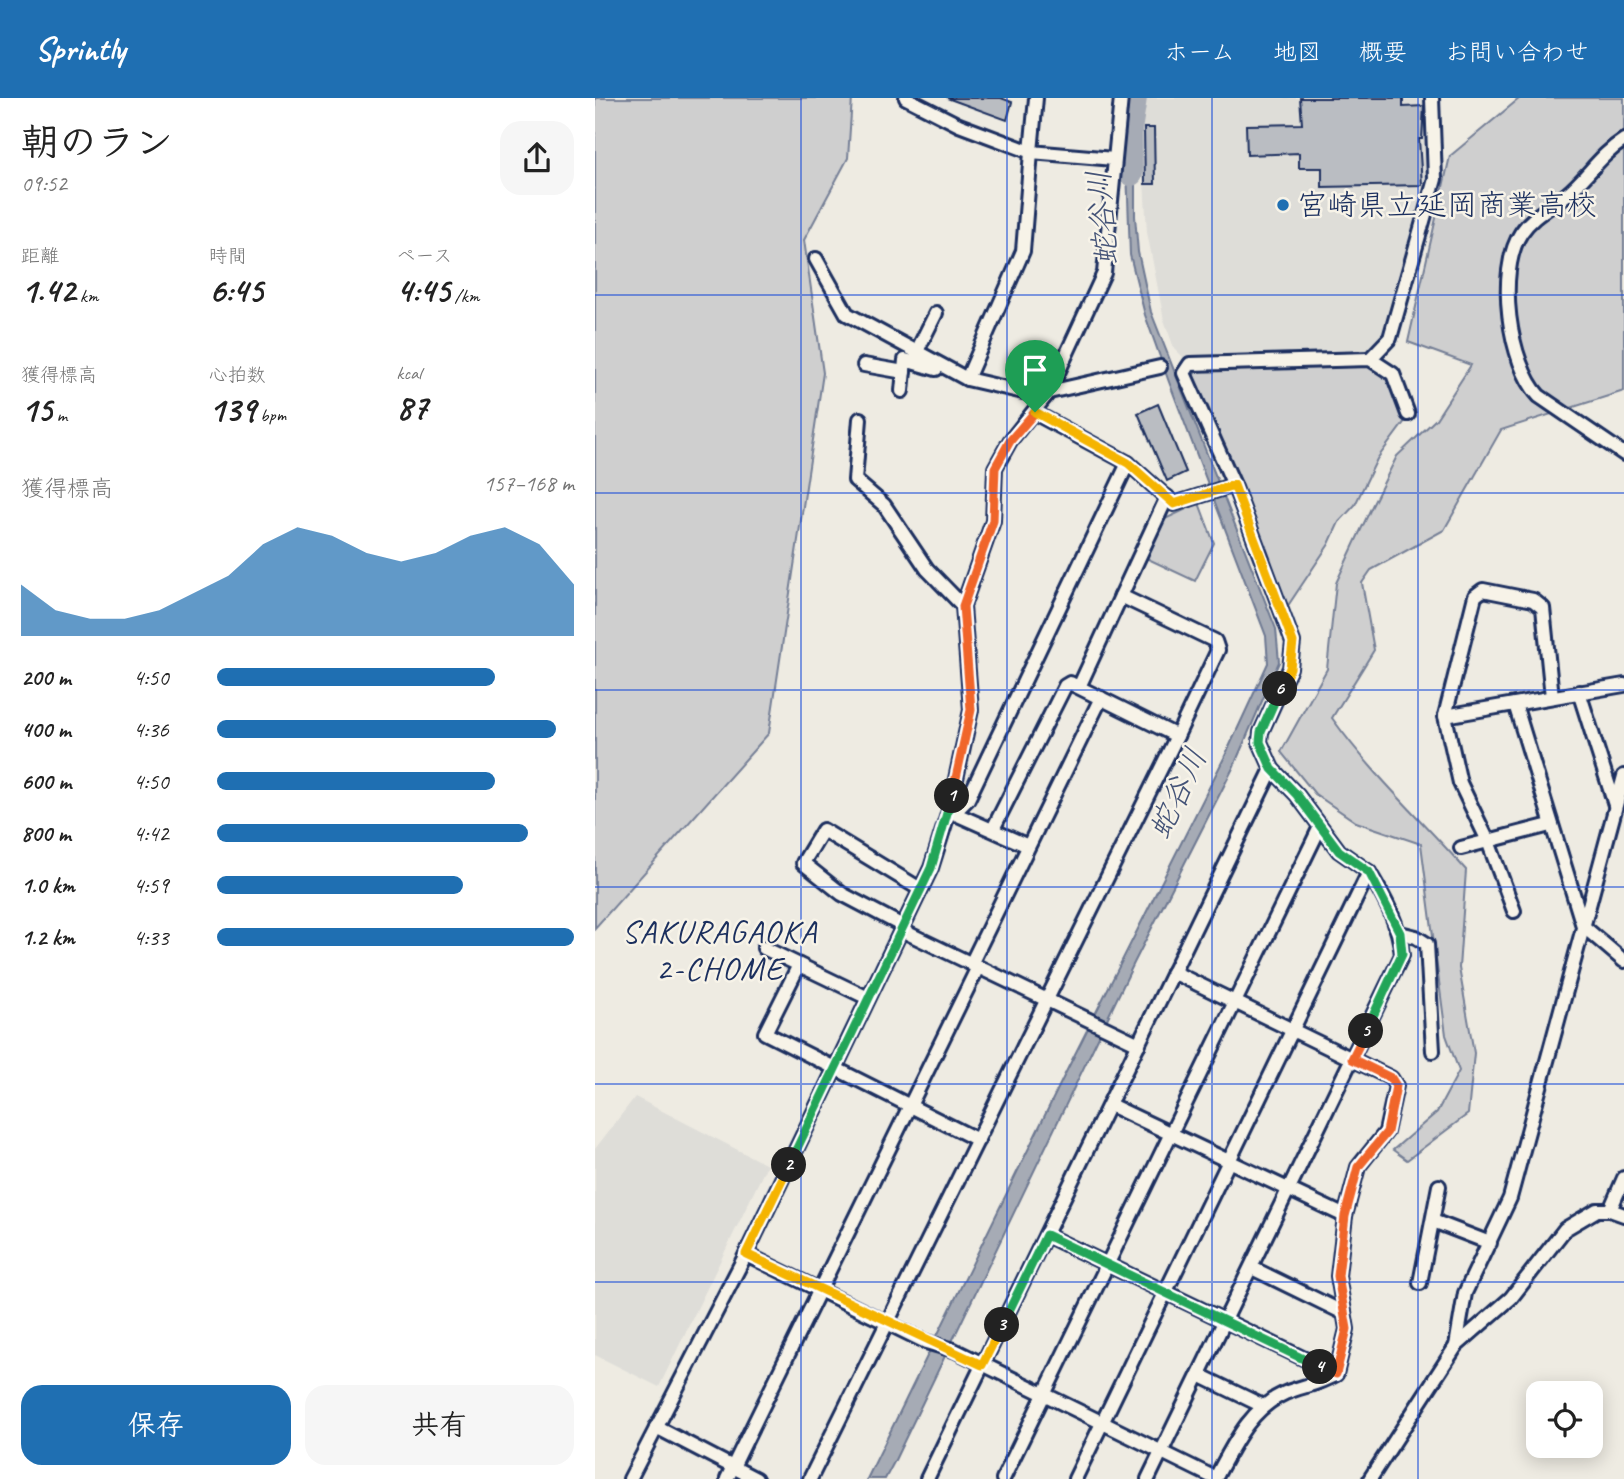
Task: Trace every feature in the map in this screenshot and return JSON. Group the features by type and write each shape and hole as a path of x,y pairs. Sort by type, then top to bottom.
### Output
{"street":[{"path":"906,98 958,125 1031,152 1114,159"},
{"path":"963,377 1023,251 1036,98"},
{"path":"630,1479 746,1254 931,868 949,811 971,710 963,606 993,521 995,468 1010,441 1047,395 1104,273 1121,98"},
{"path":"1370,359 1390,338 1435,178 1432,98"},
{"path":"1624,140 1609,149 1567,195 1535,216 1520,235 1509,275 1507,305 1528,385 1539,396 1624,454"},
{"path":"816,259 847,314 963,377"},
{"path":"916,353 936,313"},
{"path":"1148,1479 1402,954 1400,933 1369,872 1339,851 1297,795 1272,769 1260,742 1261,732 1290,668 1293,642 1184,373 1190,364 1370,359 1393,374 1408,414"},
{"path":"902,391 905,360 963,377 1047,395 1160,367"},
{"path":"864,365 904,372"},
{"path":"1035,412 1128,463 1174,504 1231,485"},
{"path":"860,419 855,480 884,505 927,569 963,606"},
{"path":"949,811 960,807 968,799 1128,463"},
{"path":"1079,687 1167,498"},
{"path":"1514,911 1488,841 1460,783 1445,716 1475,596 1483,590 1534,600 1543,608 1552,697"},
{"path":"810,1479 1218,650 1215,641 1121,596"},
{"path":"993,829 1065,686 1070,683 1177,736"},
{"path":"1445,716 1624,685"},
{"path":"1579,692 1616,806"},
{"path":"730,1473 909,1107 1028,846 1101,698"},
{"path":"1515,705 1583,926 1624,961"},
{"path":"927,1479 1272,769"},
{"path":"1456,1346 1465,1293 1510,1198 1624,776"},
{"path":"949,811 1028,846"},
{"path":"1461,848 1550,825"},
{"path":"1003,1479 1320,827"},
{"path":"920,889 823,830 803,863 842,894 902,928 974,966 1139,1044"},
{"path":"1075,1479 1369,872"},
{"path":"1400,933 1416,937 1427,944 1433,1051"},
{"path":"764,948 868,998"},
{"path":"799,965 765,1033 978,1140"},
{"path":"1173,972 1391,1078 1396,1086 1387,1132 1358,1167 1345,1216 1338,1276 1347,1329 1336,1374"},
{"path":"1110,1105 1345,1216"},
{"path":"1611,1210 1624,1178"},
{"path":"1420,1283 1439,1186"},
{"path":"1370,1479 1456,1346 1511,1298 1565,1229 1597,1210 1611,1210 1624,1215"},
{"path":"1433,1221 1490,1243"},
{"path":"1046,1235 1336,1374"},
{"path":"746,1254 926,1342 954,1350 1215,1479 1241,1431 1263,1406 1283,1394 1336,1374"},
{"path":"1252,1268 1344,1312"},
{"path":"1199,1375 1263,1406"},
{"path":"656,1427 730,1473 756,1479"}],"shaded area":[{"path":"595,98 852,98 848,158 804,240 823,373 769,733 595,928"},
{"path":"1135,98 1138,98 1135,123 1135,216 1138,252 1151,312 1276,629 1279,662 1233,768 1134,963 894,1462 885,1479 867,1479 1068,1068 1224,758 1268,663 1266,636 1145,315 1130,255 1127,168"},
{"name":"宮崎県立延岡商業高校","path":"1147,98 1427,98 1429,178 1380,343 1366,354 1185,359 1174,348 1164,320 1147,232 1141,129"},
{"path":"1520,98 1624,98 1624,391 1501,430 1444,530 1371,570 1362,583 1374,650 1332,718 1380,777 1466,870 1459,968 1474,1053 1468,1114 1407,1160 1393,1150 1437,1112 1459,1071 1446,1035 1421,844 1356,822 1315,794 1281,752 1327,669 1336,583 1372,506 1397,456 1436,419 1471,365 1408,342 1450,156"},
{"path":"1373,363 1391,380 1405,421 1377,459 1355,505 1339,522 1329,544 1287,607 1246,497 1193,376 1198,369"},
{"path":"1199,503 1214,543 1195,581 1146,558 1165,519"},
{"path":"635,1097 767,1165 659,1387 595,1355 595,1149"}],"building":[{"path":"947,98 1001,98 1012,102 1007,120"},
{"path":"1300,98 1403,98 1403,107 1424,106 1422,139 1419,139 1422,185 1322,187 1322,168 1299,168 1299,153 1247,155 1246,125 1302,124"},
{"path":"1144,128 1154,128 1155,184 1145,184"},
{"path":"1158,404 1186,472 1167,481 1138,413"}],"waterway":[{"name":"蛇谷川","path":"1131,174 1130,130 1135,98"}],"place":[{"name":"宮崎県立延岡商業高校","path":"1283,205"}],"district":[{"name":"SAKURAGAOKA 2-CHOME","path":"720,950"}],"route":[{"path":"1035,412 1128,463 1174,504 1234,485 1293,642 1290,668 1261,732 1260,742 1272,769 1297,795 1339,851 1369,872 1393,914 1400,933 1402,954 1352,1059 1391,1078 1396,1086 1387,1132 1366,1154 1358,1167 1340,1240 1338,1276 1347,1329 1336,1374 1046,1235 982,1365 954,1350 926,1342 746,1254 931,868 949,811 971,710 963,606 993,521 995,468 1010,441 1035,412"}]}
